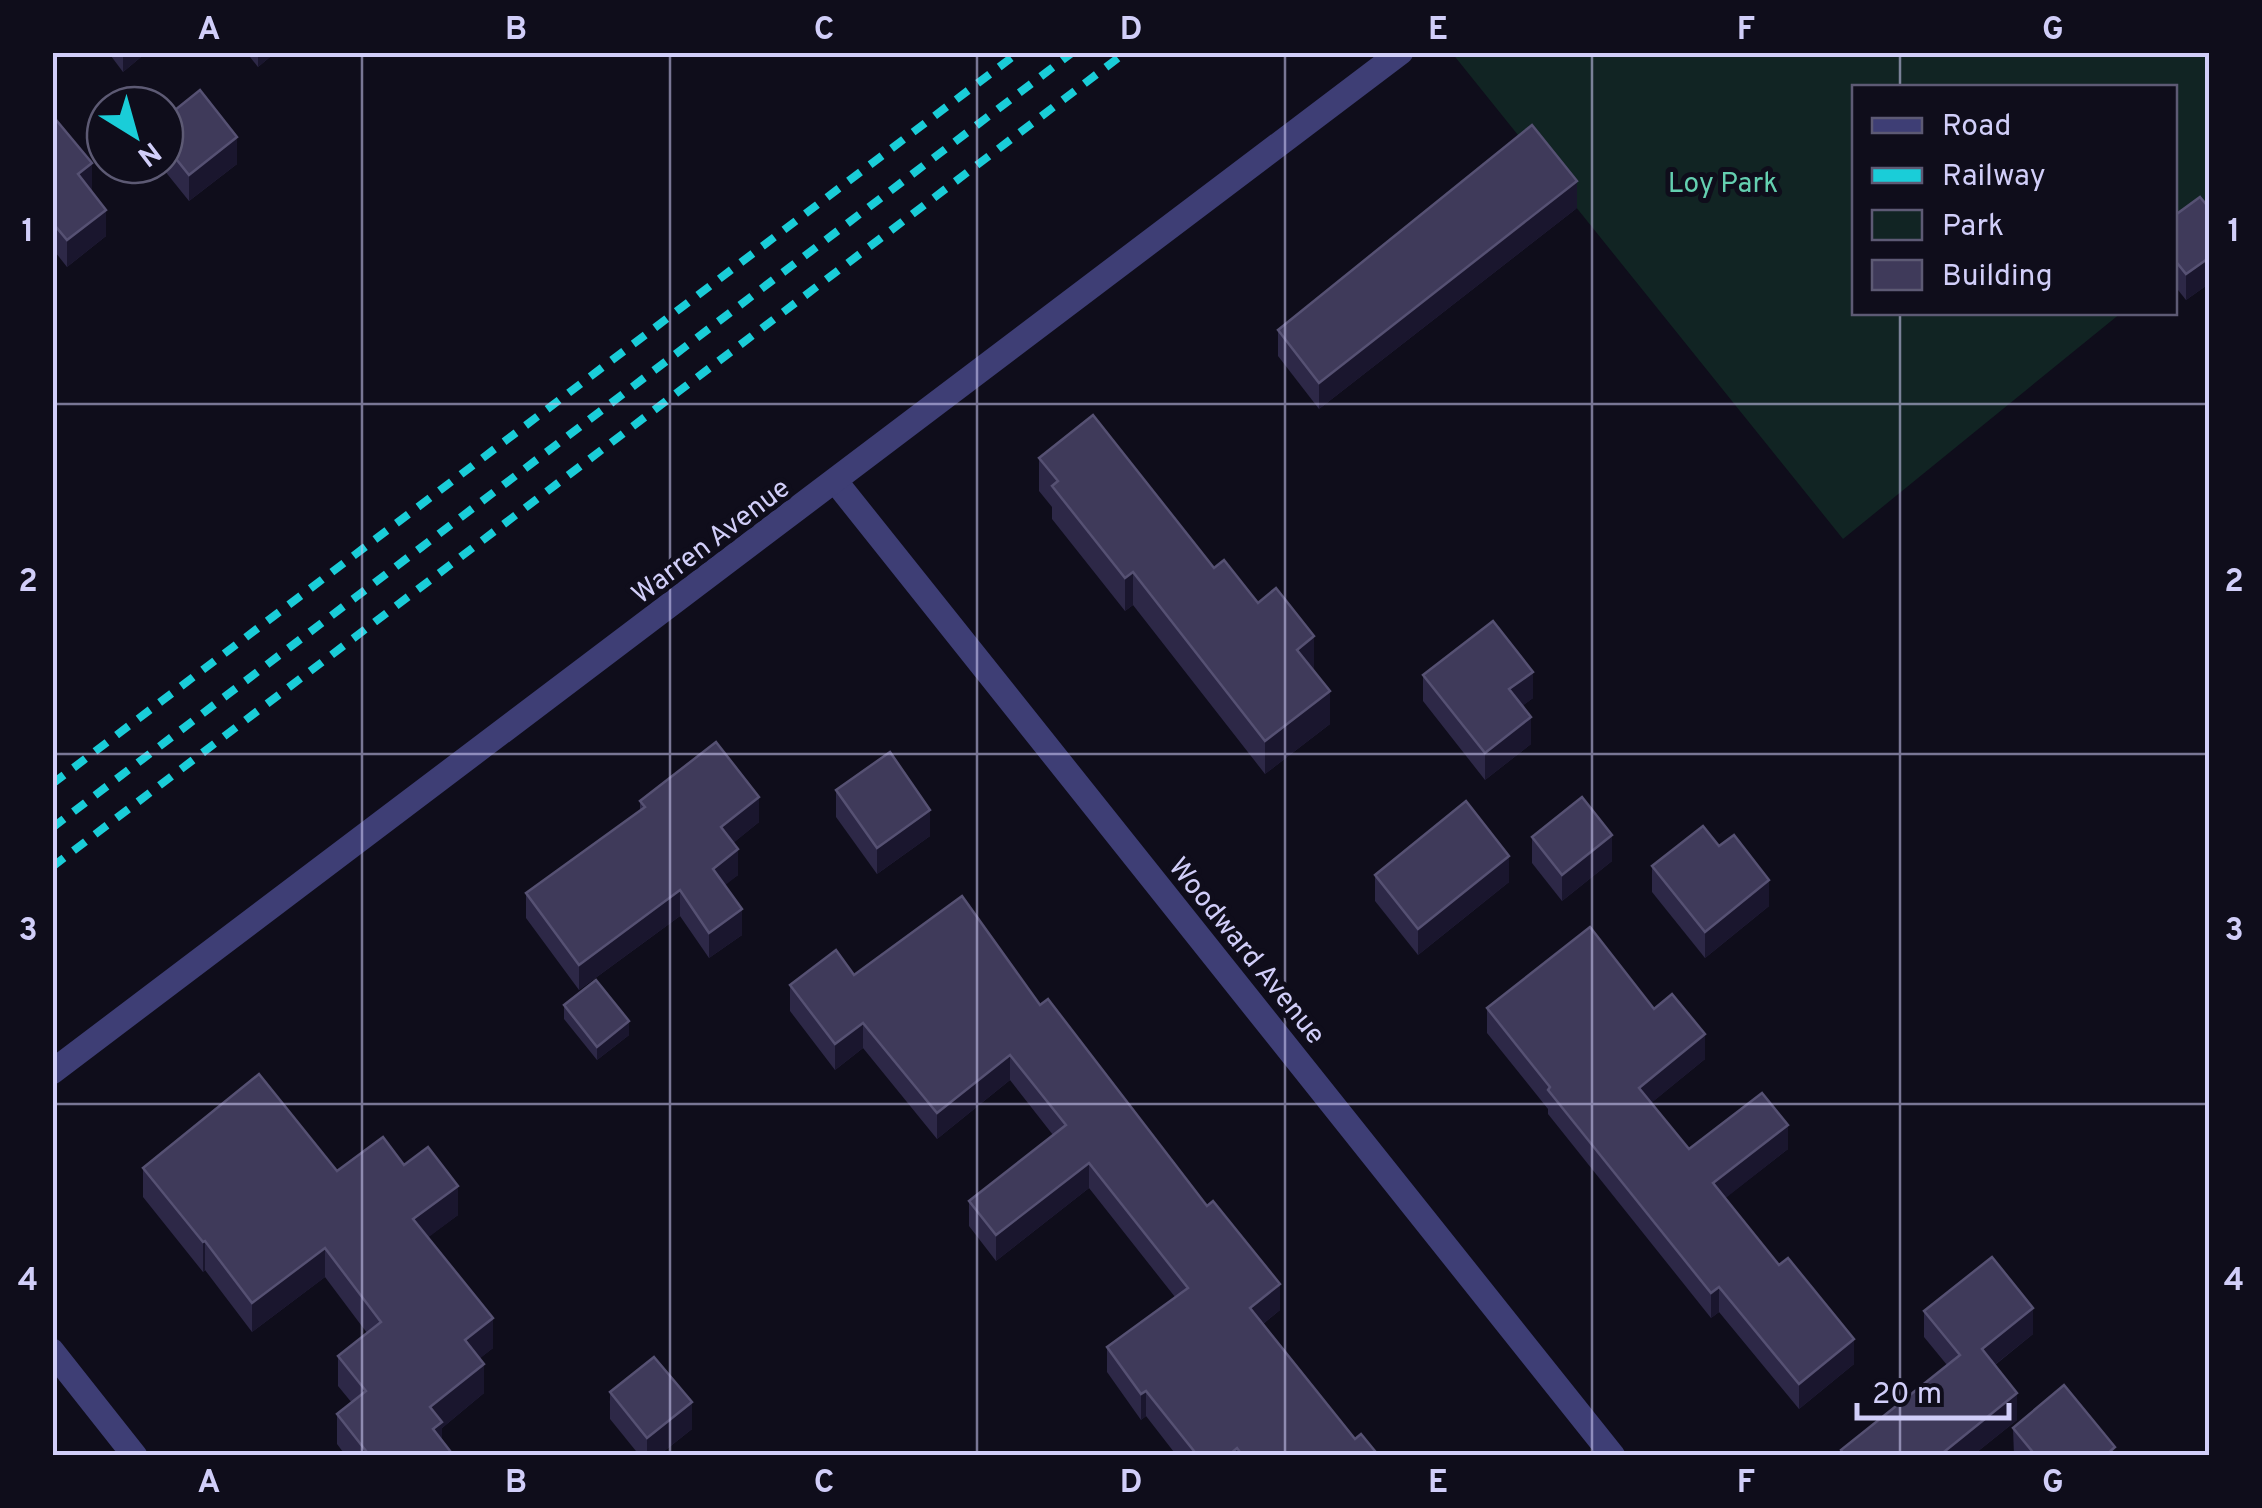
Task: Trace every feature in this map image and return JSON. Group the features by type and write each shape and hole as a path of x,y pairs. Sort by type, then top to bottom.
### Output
{"street":[{"name":"Warren Avenue","path":"52,1072 1401,52"},
{"name":"Woodward Avenue","path":"836,482 1613,1456"},
{"path":"52,1351 135,1456"}],"green space":[{"name":"Loy Park","path":"1452,53 2209,53 2209,241 2177,267 2177,85 1852,85 1852,315 2119,315 1843,539"}],"building":[{"path":"200,90 237,137 189,175 185,170 185,102"},
{"path":"52,115 85,155 85,168 78,174 106,210 67,240 52,222"},
{"path":"1532,125 1577,181 1319,383 1278,330"},
{"path":"2200,197 2210,209 2210,257 2186,274 2177,263 2177,214"},
{"path":"1093,415 1214,568 1224,560 1258,603 1276,588 1314,636 1297,650 1330,691 1265,741 1133,572 1125,578 1052,486 1058,481 1039,458"},
{"path":"1493,621 1533,672 1509,689 1531,717 1485,753 1423,675"},
{"path":"716,742 759,797 721,827 738,849 713,869 742,909 709,933 680,890 579,965 526,893 645,807 640,801"},
{"path":"890,752 930,810 877,848 836,790"},
{"path":"1582,797 1612,835 1562,875 1532,837"},
{"path":"1466,801 1509,856 1418,929 1375,875"},
{"path":"1703,826 1719,846 1734,835 1769,880 1705,932 1652,866"},
{"path":"962,896 1040,1005 1048,999 1207,1206 1213,1201 1280,1284 1250,1308 1355,1439 1361,1434 1379,1456 1243,1456 1237,1448 1228,1456 1198,1456 1146,1391 1141,1394 1107,1347 1188,1288 1089,1163 996,1235 969,1201 1066,1125 1010,1055 937,1113 863,1023 835,1044 790,985 836,950 854,975"},
{"path":"1590,927 1654,1009 1672,994 1705,1034 1639,1088 1689,1149 1762,1093 1788,1125 1713,1183 1779,1265 1788,1258 1854,1339 1799,1384 1719,1287 1711,1293 1487,1008"},
{"path":"596,980 629,1021 597,1047 564,1005"},
{"path":"259,1074 337,1171 383,1137 404,1165 428,1147 458,1186 413,1219 493,1318 465,1340 484,1364 430,1407 442,1422 433,1429 454,1456 370,1456 337,1414 366,1391 338,1356 381,1322 325,1248 252,1303 143,1168"},
{"path":"1992,1257 2033,1308 1982,1349 2017,1393 1939,1456 1845,1456 1841,1450 1960,1355 1924,1311"},
{"path":"654,1357 692,1402 647,1438 610,1392"},
{"path":"2064,1385 2115,1447 2105,1456 2036,1456 2013,1428"}],"railway":[{"path":"52,784 1019,52"},
{"path":"52,828 1073,52"},
{"path":"52,867 1126,52"}]}
